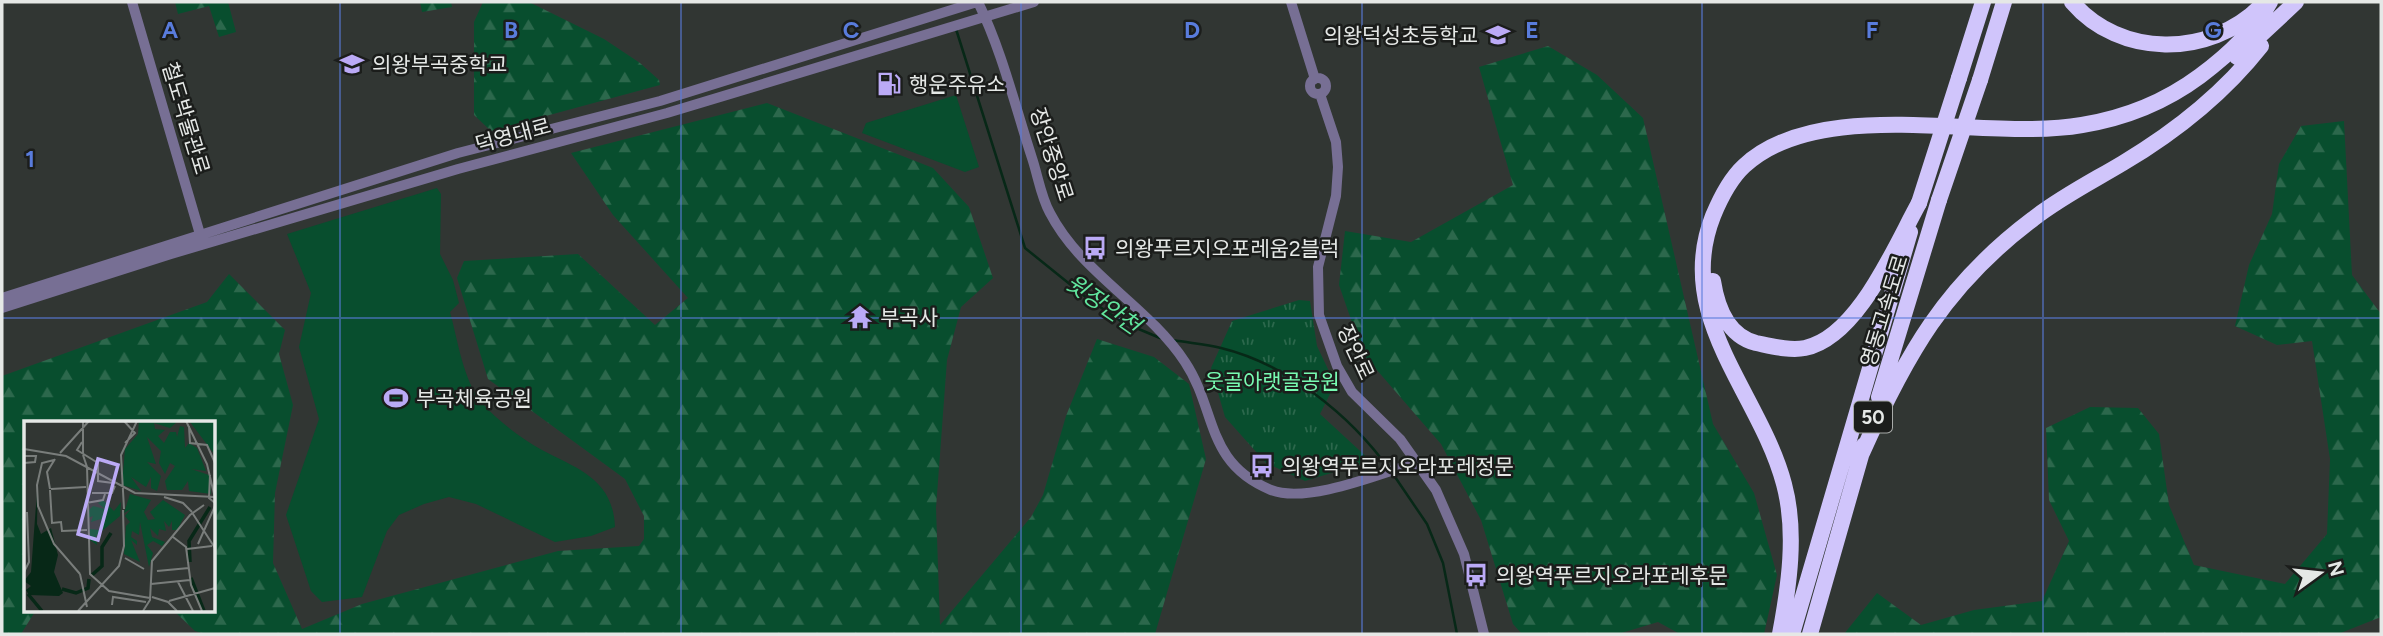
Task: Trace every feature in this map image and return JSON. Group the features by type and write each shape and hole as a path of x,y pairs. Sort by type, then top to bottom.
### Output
{"highway":[{"name":"영동고속도로","path":"1792,634 1919,203 1983,2"},
{"name":"영동고속도로","path":"1810,634 1939,200 2004,2"},
{"path":"2072,2 2105,32 2144,44 2169,45 2205,38 2227,29 2251,16 2268,2"},
{"path":"1780,634 1787,595 1791,530 1785,487 1774,451 1756,410 1732,373 1713,330 1705,302 1702,268 1708,230 1719,201 1743,167 1773,146 1811,133 1905,125 2081,125 2129,113 2172,97 2218,63 2260,20 2268,2"},
{"path":"1919,203 1856,311 1834,335 1805,348 1775,347 1747,341 1727,324 1716,299 1711,266 1717,232 1728,202 1751,172 1778,153 1814,142 1842,138 1904,135 2082,135 2179,103 2225,68 2293,5"},
{"path":"1862,453 1904,364 1929,323 1957,288 1997,248 2033,219 2125,162 2235,79 2293,5"}],"street":[{"name":"철도박물관로","path":"132,2 202,240"},
{"name":"덕영대로","path":"2,298 202,240 667,113 1034,2"},
{"name":"장안로","path":"1291,2 1315,79 1323,80 1325,85 1320,94 1336,142 1336,196 1318,267 1319,314 1337,366 1352,391 1400,439 1410,465 1436,490 1450,518 1471,576 1484,634"},
{"name":"덕영대로","path":"2,308 458,153 660,102 974,3"},
{"name":"장안중앙로","path":"974,3 985,16 1048,211 1065,239 1154,326 1183,359 1198,382 1212,432 1222,450 1258,483 1273,491 1307,494 1410,465"}],"green space":[{"path":"175,2 228,2 236,32 219,37 209,6 178,14"},
{"path":"420,2 451,2 452,7 422,12"},
{"path":"483,2 529,2 604,39 640,63 659,80 660,85 491,131 474,115 474,22"},
{"path":"1548,46 1597,75 1643,118 1713,424 1754,493 1777,575 1764,634 1680,634 1658,622 1618,634 1522,634 1513,624 1481,520 1441,444 1363,354 1339,285 1345,231 1411,242 1513,185 1479,67"},
{"path":"956,95 979,167 965,172 862,133 866,123"},
{"path":"767,103 933,168 969,207 993,278 961,307 947,360 936,508 940,625 1031,517 1043,495 1066,416 1097,339 1154,357 1189,384 1206,459 1155,634 205,634 195,631 175,612 215,612 215,421 24,421 24,612 35,612 21,634 2,634 2,376 207,302 229,274 285,330 279,354 293,405 275,493 273,563 302,629 362,604 558,551 639,546 644,539 644,516 625,479 488,379 457,278 464,261 578,254 655,325 688,298 613,215 571,153"},
{"path":"2344,121 2352,275 2381,314 2381,617 2338,634 1844,634 1877,593 1921,625 1974,610 2042,601 2069,541 2049,500 2046,428 2090,407 2138,408 2159,434 2169,505 2194,565 2285,584 2327,534 2330,459 2312,341 2277,345 2235,326 2249,265 2272,214 2279,164 2301,126"},
{"name":"부곡체육공원","path":"437,188 441,194 440,254 453,280 459,303 450,312 462,360 475,394 488,410 518,435 580,470 601,487 613,511 615,527 591,536 555,542 476,504 449,497 399,515 387,531 362,597 322,602 311,591 286,515 319,419 299,347 311,293 287,234"},
{"name":"웃골아랫골공원","path":"1299,300 1310,301 1317,346 1335,384 1320,414 1371,461 1305,481 1266,463 1225,417 1211,368 1232,321"}],"waterway":[{"name":"윗장안천","path":"956,29 1025,248 1087,298 1122,322 1160,338"},
{"name":"윗장안천","path":"1173,340 1215,347 1246,356 1293,379 1336,411 1389,469"},
{"name":"윗장안천","path":"1393,474 1427,524 1443,563 1457,634"}],"place":[{"name":"의왕덕성초등학교","path":"1498,35"},
{"name":"의왕부곡중학교","path":"352,64"},
{"name":"행운주유소","path":"889,84"},
{"name":"의왕푸르지오포레움2블럭","path":"1095,248"},
{"name":"부곡사","path":"860,317"},
{"name":"부곡체육공원","path":"396,398"},
{"name":"의왕역푸르지오라포레정문","path":"1262,466"},
{"name":"의왕역푸르지오라포레후문","path":"1476,575"}]}
